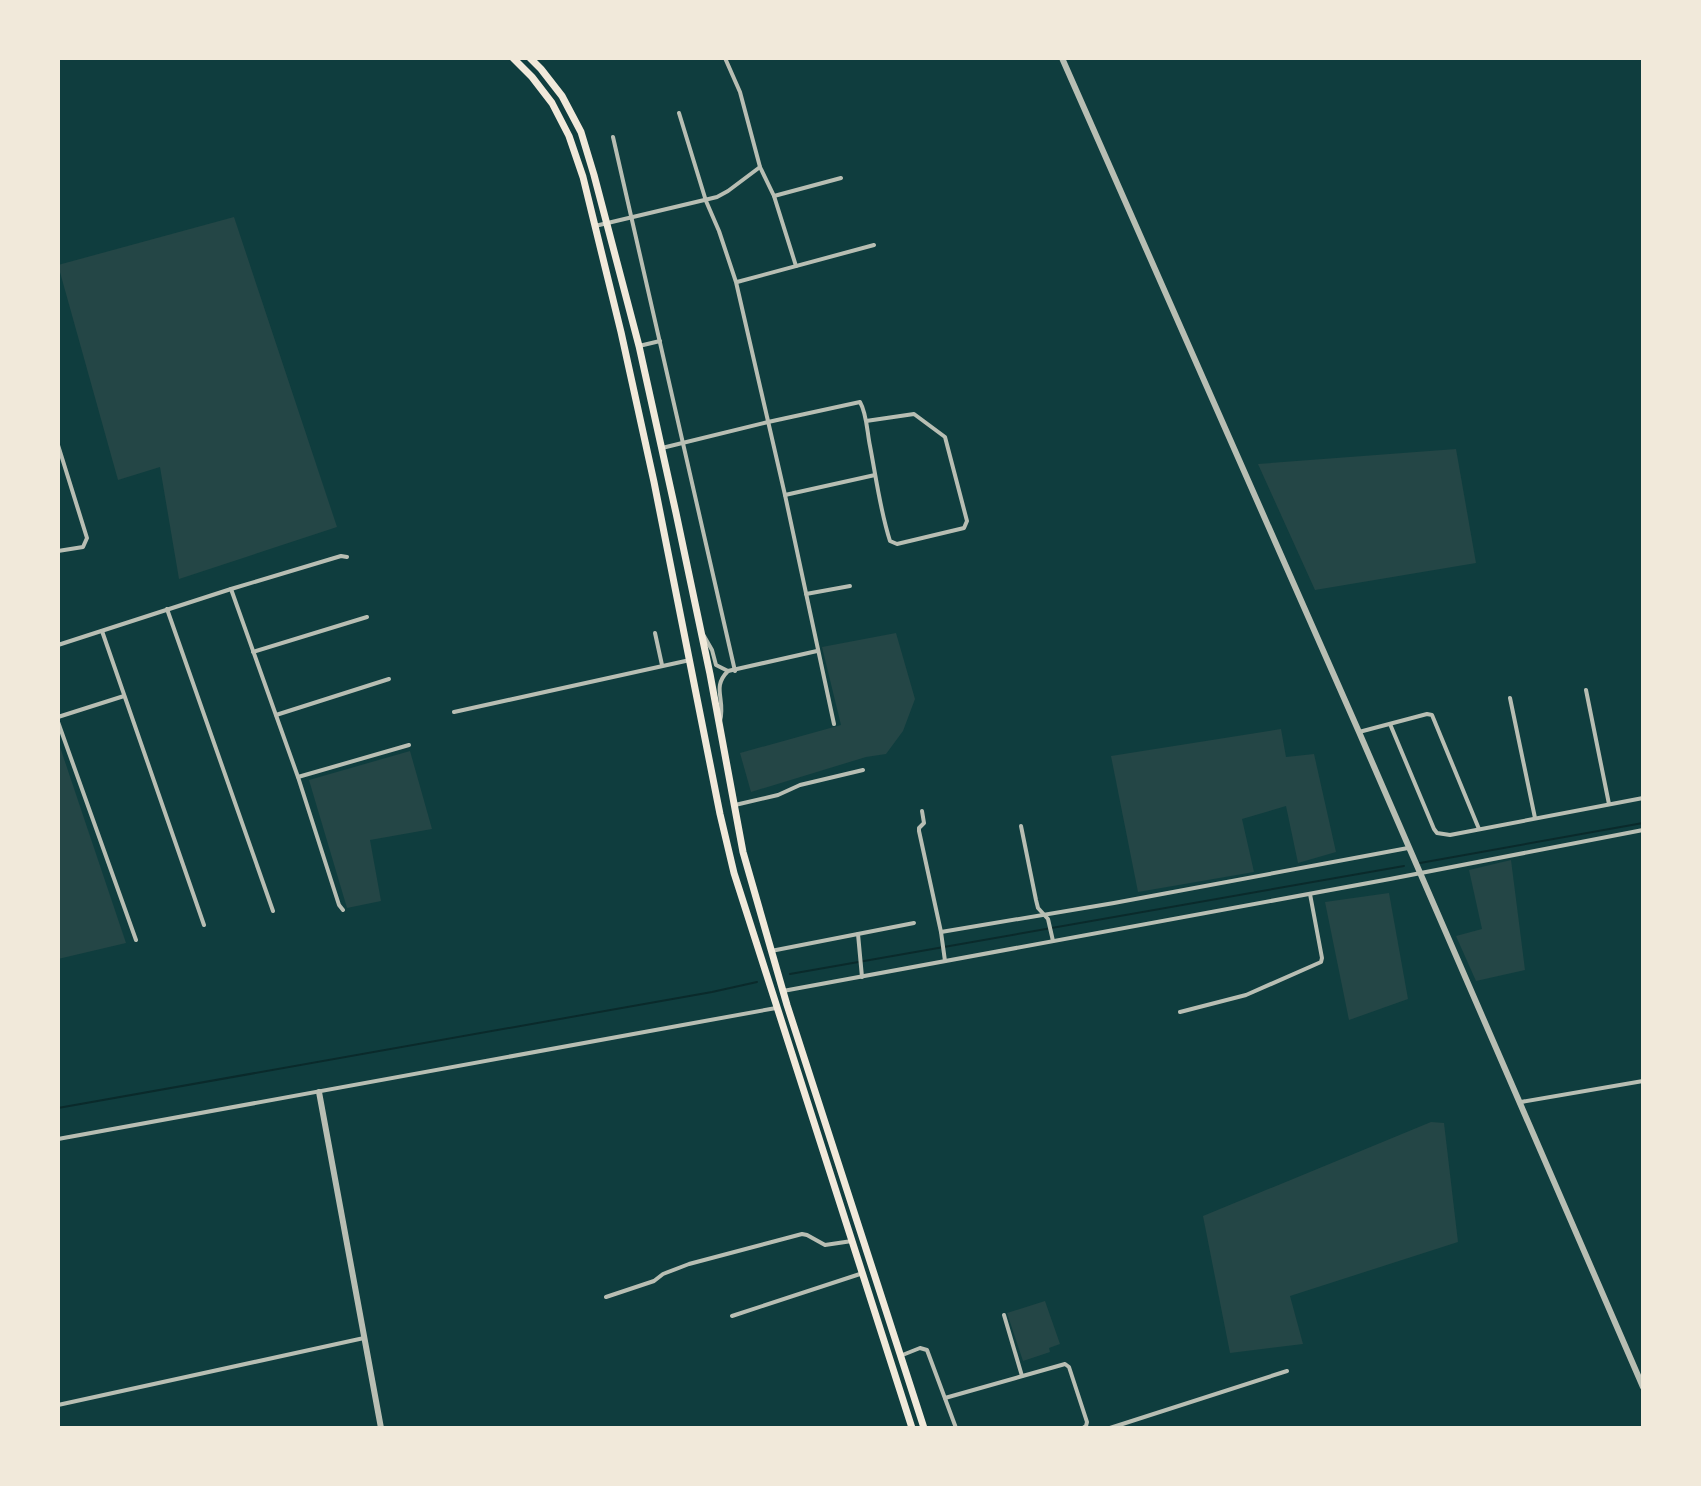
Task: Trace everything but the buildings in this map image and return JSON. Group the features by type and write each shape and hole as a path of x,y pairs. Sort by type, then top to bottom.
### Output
{"highway":[{"path":"513,58 552,103 569,136 583,177 654,482 734,873 912,1428"},
{"path":"530,58 562,96 581,132 639,346 662,448 701,630 743,852 783,991 924,1428"}],"street":[{"path":"725,58 740,92 760,167 774,196 796,266"},
{"path":"1062,58 1643,1387"},
{"path":"679,113 706,201 736,282 834,724"},
{"path":"613,137 732,671"},
{"path":"595,226 706,201 728,191 760,167"},
{"path":"774,196 841,178"},
{"path":"736,282 874,245"},
{"path":"639,346 660,341"},
{"path":"662,448 856,402 863,405 875,475 892,543 966,526 945,437 914,414 866,421"},
{"path":"58,445 87,538 83,547 58,551"},
{"path":"785,495 875,475"},
{"path":"58,645 231,589 341,556 347,557"},
{"path":"806,594 850,586"},
{"path":"231,589 343,910"},
{"path":"167,609 273,911"},
{"path":"253,652 367,617"},
{"path":"701,630 716,665 732,671"},
{"path":"102,631 204,925"},
{"path":"655,633 662,666"},
{"path":"719,725 723,710 720,680 732,671 817,651"},
{"path":"454,712 690,660"},
{"path":"276,715 389,679"},
{"path":"1586,690 1609,804"},
{"path":"124,696 58,719 136,940"},
{"path":"1510,698 1535,818"},
{"path":"1359,732 1432,715 1479,829"},
{"path":"1390,724 1437,833 1450,835 1643,798"},
{"path":"298,777 409,745"},
{"path":"734,805 863,770"},
{"path":"922,811 924,823 919,831 945,961"},
{"path":"1021,826 1036,900 1052,938"},
{"path":"783,991 1052,938 1310,894 1643,830"},
{"path":"941,932 1045,917 1408,848"},
{"path":"1180,1012 1246,995 1321,962 1310,894"},
{"path":"771,951 914,923"},
{"path":"858,934 862,977"},
{"path":"58,1139 776,1008"},
{"path":"1518,1102 1643,1081"},
{"path":"319,1092 381,1428"},
{"path":"606,1297 654,1281 689,1264 802,1234 825,1245 852,1241"},
{"path":"732,1316 863,1273"},
{"path":"1004,1315 1022,1376"},
{"path":"58,1405 364,1338"},
{"path":"900,1356 920,1348 927,1350 956,1428"},
{"path":"945,1398 1065,1364 1069,1367 1086,1427"},
{"path":"1110,1428 1287,1371"}],"shaded area":[{"path":"234,217 337,527 179,579 160,467 118,480 58,265"},
{"path":"1456,449 1476,563 1315,590 1258,464"},
{"path":"896,633 915,699 903,731 886,754 866,757 751,792 740,753 841,725 822,647"},
{"path":"1281,729 1286,757 1314,754 1336,852 1298,863 1286,806 1242,819 1254,872 1138,892 1111,756"},
{"path":"58,741 126,943 58,959"},
{"path":"410,751 432,829 370,840 381,901 347,908 309,780"},
{"path":"1511,860 1525,970 1476,981 1456,936 1482,929 1469,870"},
{"path":"1389,893 1408,999 1349,1020 1325,902"},
{"path":"1431,1122 1444,1123 1458,1242 1290,1296 1303,1344 1230,1353 1203,1216"},
{"path":"1045,1301 1060,1344 1049,1348 1050,1352 1023,1361 1007,1313"}],"waterway":[{"path":"1420,863 1643,823"},
{"path":"790,974 1404,866"},
{"path":"58,1108 757,982"}]}
